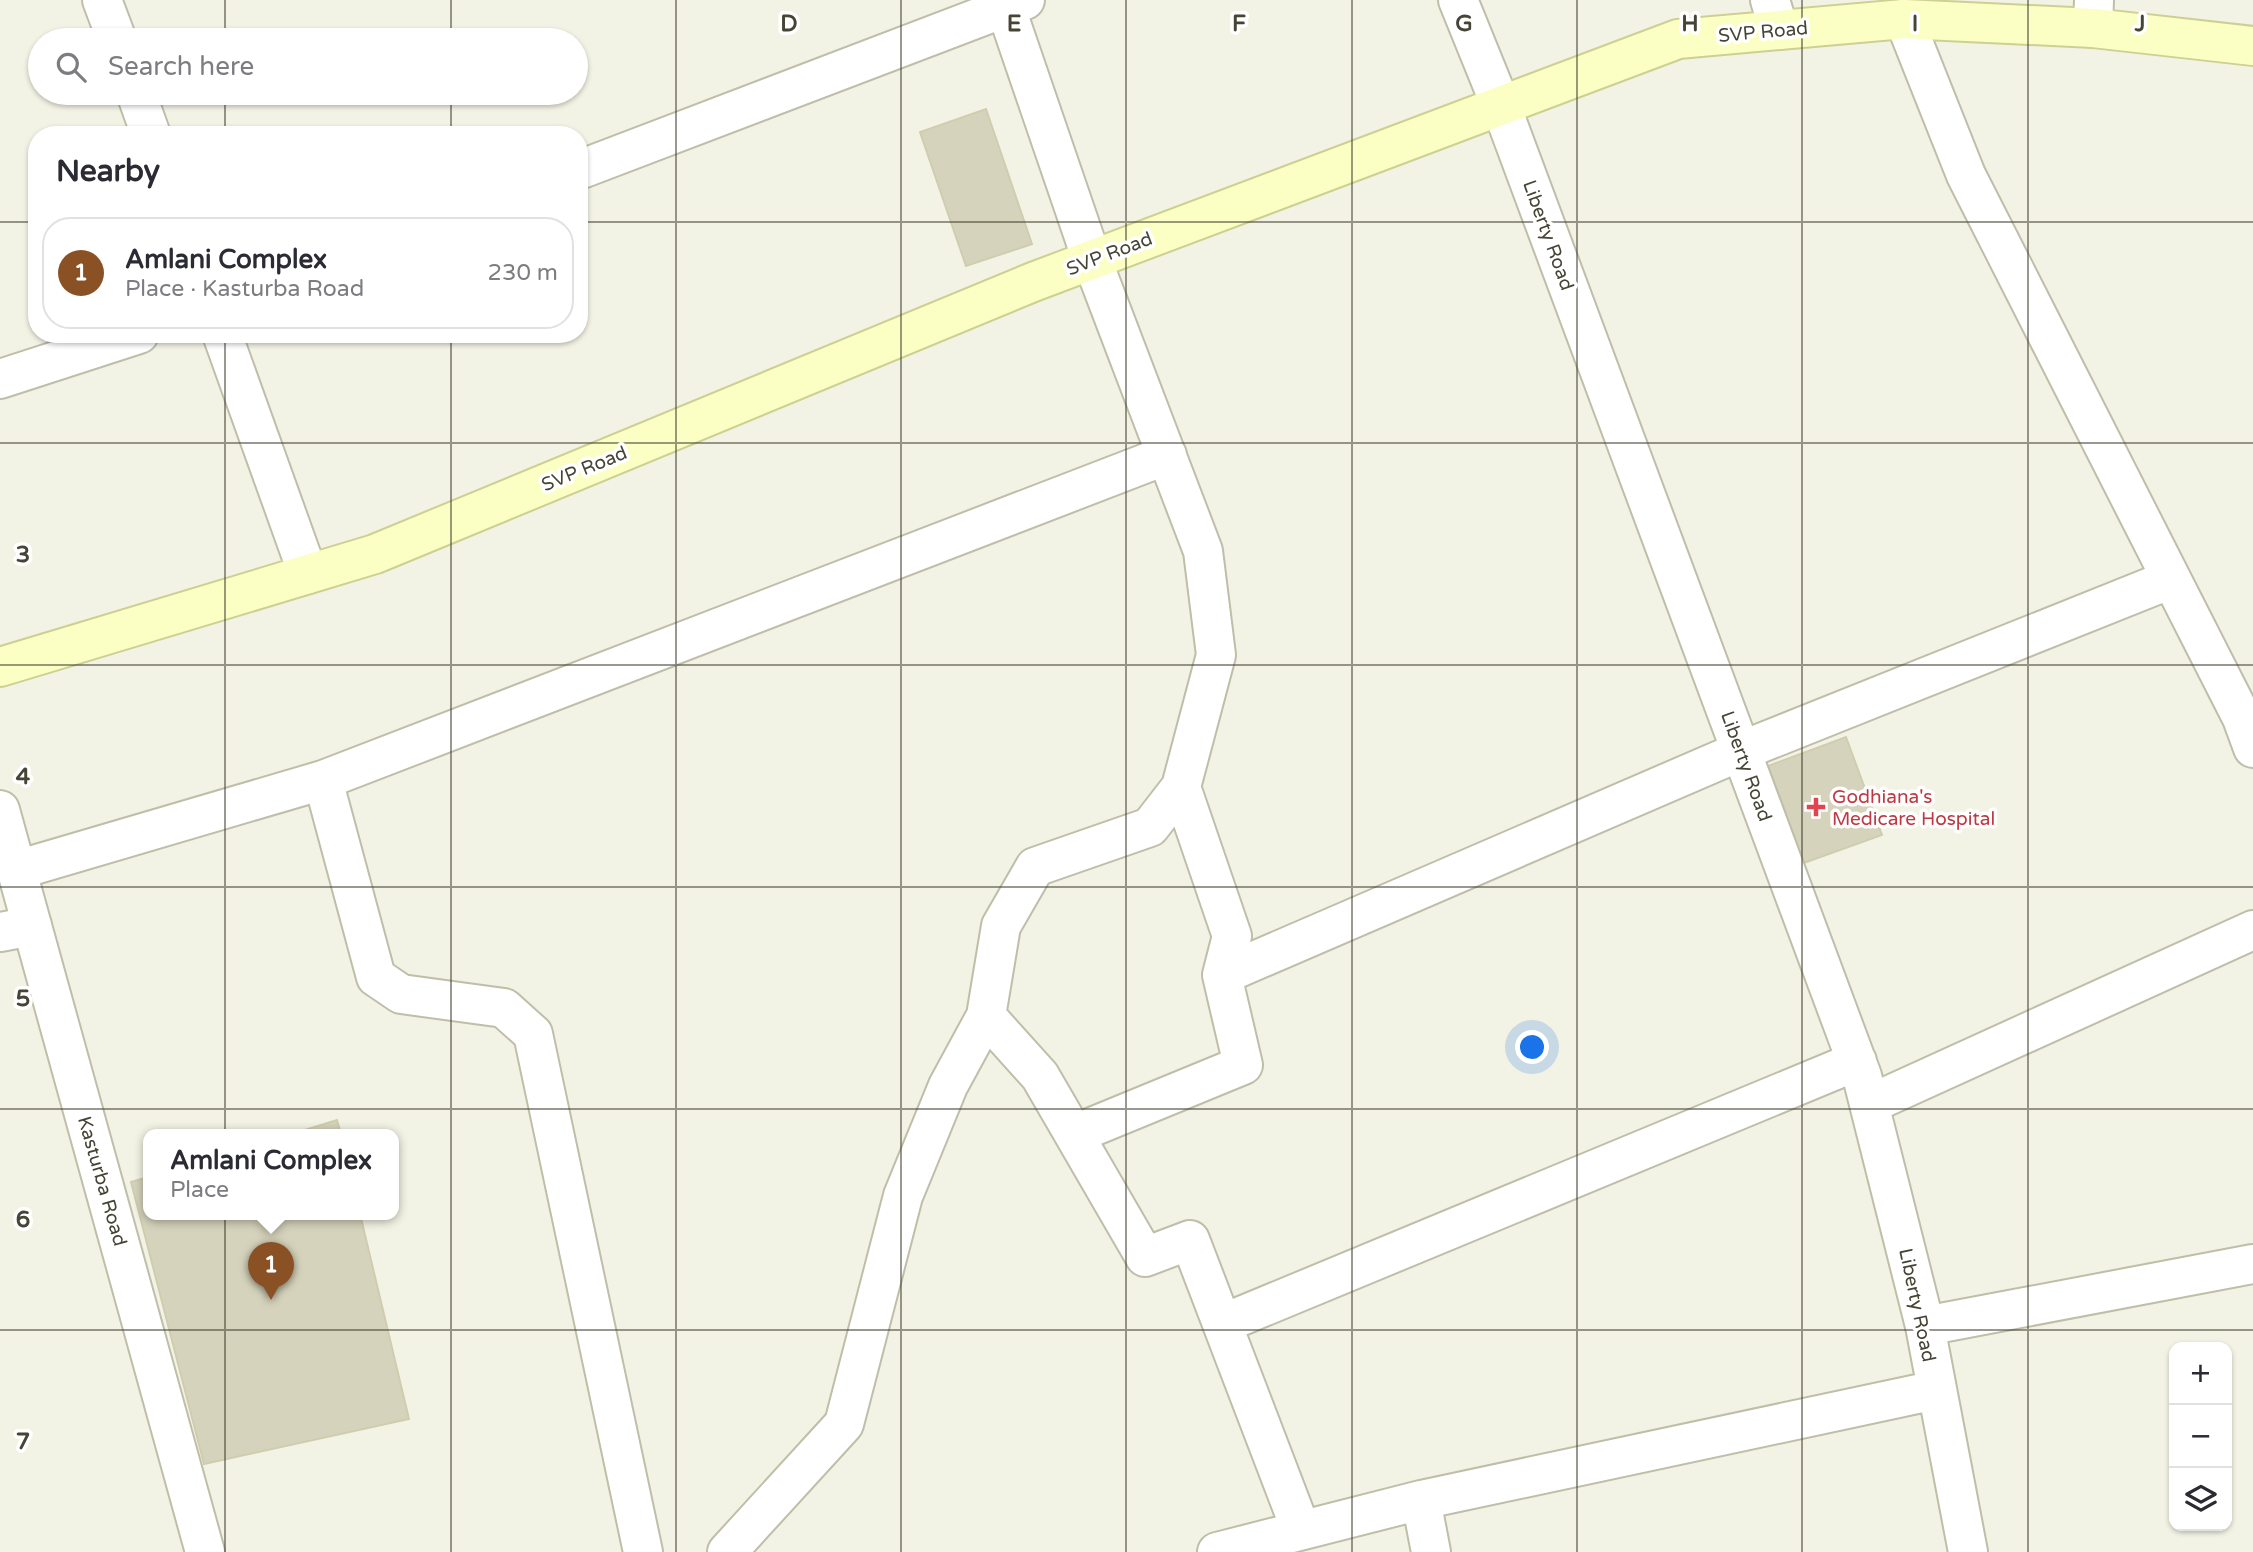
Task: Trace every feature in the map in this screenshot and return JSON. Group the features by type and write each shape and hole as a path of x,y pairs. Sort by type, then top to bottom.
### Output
{"main road":[{"name":"SVP Road","path":"0,667 375,554 1092,260 1678,39 1775,15 1904,19 2093,14 2253,46"}],"street":[{"path":"102,0 112,28"},
{"name":"Liberty Road","path":"1458,0 1857,1060 1925,1326 1968,1552"},
{"path":"588,166 1011,2 1092,260 1203,551 1216,654 1181,787 1150,827 1035,867 1001,926 986,1016 947,1086 903,1196 844,1424 727,1552"},
{"path":"1904,19 1966,175 2242,718 2253,748"},
{"path":"140,105 148,126"},
{"path":"0,379 111,343"},
{"path":"225,343 308,574"},
{"path":"17,870 323,780 1167,455"},
{"path":"1222,975 1741,751 2171,579"},
{"path":"323,780 376,977 401,994 504,1008 533,1034 643,1552"},
{"path":"1075,1134 1243,1065 1222,975 1232,936 1181,787"},
{"name":"Kasturba Road","path":"0,810 17,870 16,929 205,1552"},
{"path":"1870,1104 2253,930"},
{"path":"986,1016 1040,1076 1145,1257 1190,1240 1301,1531"},
{"path":"1222,1324 1857,1060"},
{"path":"1925,1326 2253,1264"},
{"path":"1217,1552 1421,1500 1936,1390"},
{"path":"1421,1500 1431,1552"}],"building":[{"path":"986,109 1032,244 966,266 920,132"},
{"path":"1846,737 1882,835 1804,863 1768,766"},
{"path":"337,1120 340,1129 308,1129"},
{"path":"143,1178 143,1220 361,1220 409,1419 204,1464 131,1182"}],"place":[{"name":"Godhiana's Medicare Hospital","path":"1816,807"},
{"name":"Amlani Complex","path":"271,1300"}]}
